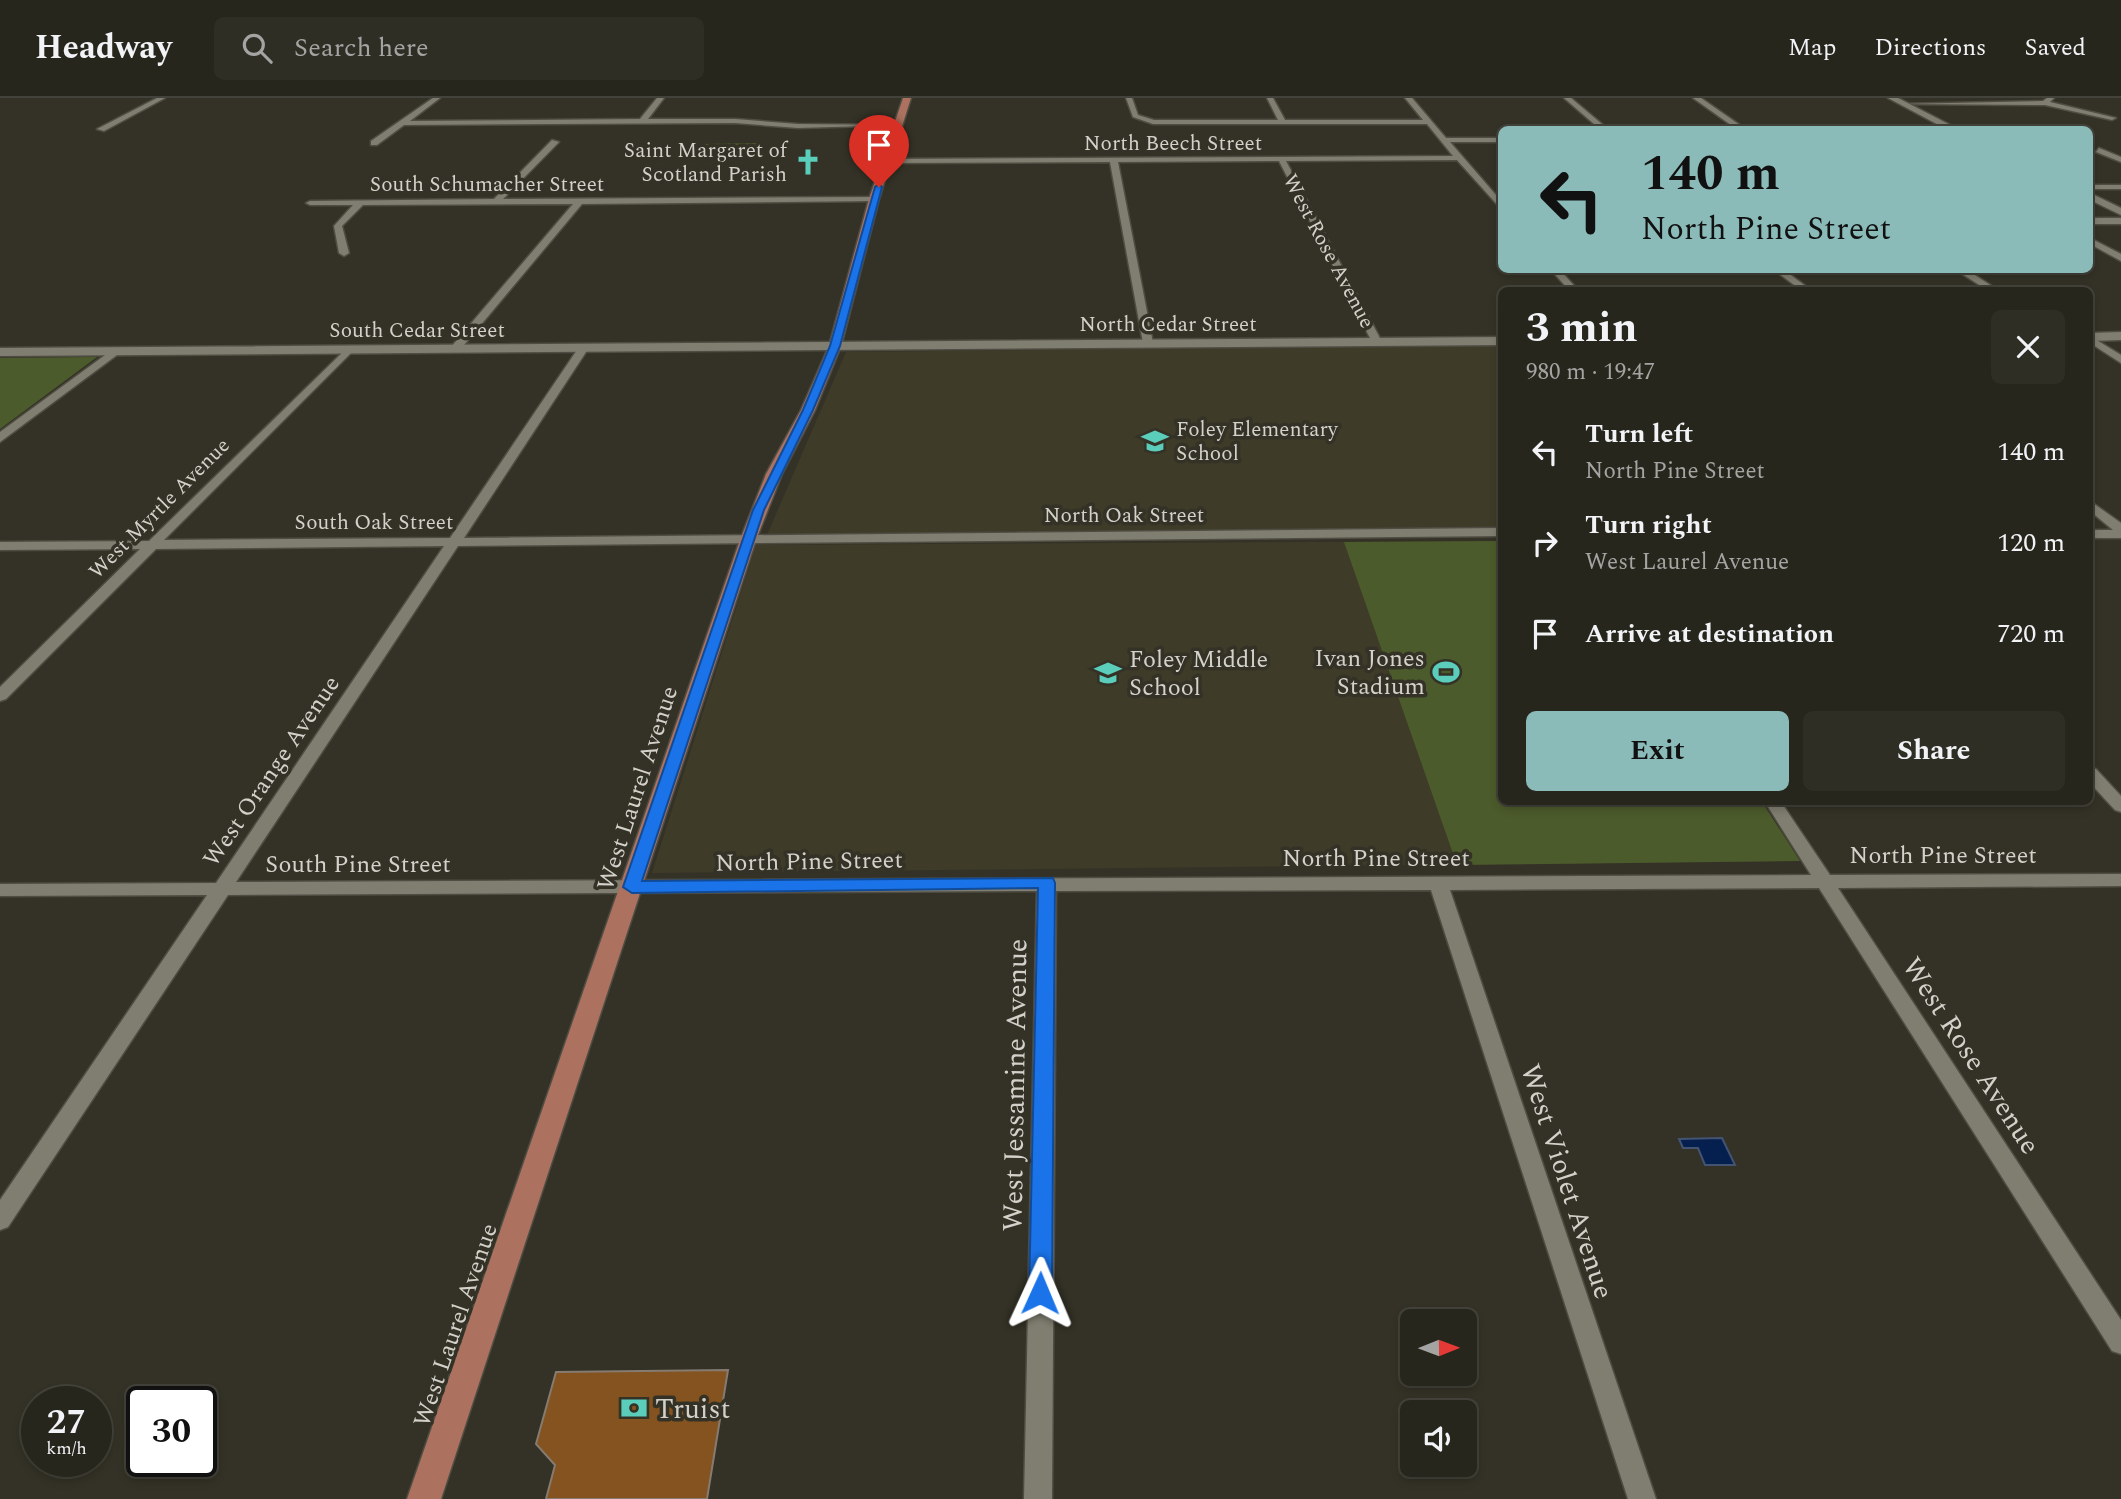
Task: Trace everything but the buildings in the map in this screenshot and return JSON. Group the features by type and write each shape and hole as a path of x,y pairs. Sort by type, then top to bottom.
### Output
{"main road":[{"name":"West Laurel Avenue","path":"424,1499 748,540 774,474 808,410 835,346 874,199 906,98"}],"street":[{"path":"101,129 162,98"},
{"path":"374,143 437,98"},
{"path":"642,122 661,98"},
{"path":"1129,98 1135,116 1153,122 1428,122"},
{"path":"1270,98 1283,122"},
{"path":"1408,98 1498,203"},
{"path":"1567,98 1601,126"},
{"path":"1696,98 1738,126"},
{"path":"1892,98 1948,126"},
{"path":"1964,98 1976,104"},
{"path":"1904,104 2048,101 2112,118"},
{"path":"402,123 898,125"},
{"path":"1444,140 1498,140"},
{"path":"496,202 555,142"},
{"path":"2099,150 2121,160"},
{"name":"North Beech Street","path":"886,161 1459,158"},
{"name":"West Rose Avenue","path":"1282,160 1377,342"},
{"path":"1114,161 1148,343"},
{"path":"2093,187 2121,187"},
{"path":"2093,198 2121,212"},
{"name":"South Schumacher Street","path":"310,203 874,199"},
{"path":"455,349 580,201"},
{"path":"345,253 338,226 360,203"},
{"path":"2093,221 2121,221"},
{"path":"2093,243 2121,258"},
{"path":"1558,273 1571,287"},
{"path":"1783,273 1802,287"},
{"path":"1966,273 1988,287"},
{"path":"2093,338 2121,336"},
{"path":"2093,340 2121,360"},
{"name":"North Cedar Street","path":"835,346 1498,341"},
{"name":"South Cedar Street","path":"0,352 835,346"},
{"name":"West Orange Avenue","path":"0,1220 583,348"},
{"name":"West Myrtle Avenue","path":"0,696 348,350"},
{"path":"0,438 116,352"},
{"path":"2093,508 2121,532"},
{"path":"2093,534 2121,532"},
{"name":"North Oak Street","path":"748,540 1498,533"},
{"name":"South Oak Street","path":"0,546 748,540"},
{"path":"2093,776 2121,806"},
{"name":"West Rose Avenue","path":"1775,805 2121,1342"},
{"name":"North Pine Street","path":"632,887 2121,880"},
{"name":"West Violet Avenue","path":"1438,882 1642,1499"},
{"name":"West Jessamine Avenue","path":"1038,1499 1046,883"},
{"name":"South Pine Street","path":"0,890 632,887"}],"shaded area":[{"name":"Foley Elementary School","path":"1498,345 1498,530 767,535 846,352"},
{"name":"Foley Middle School","path":"1498,541 1498,805 1764,805 1800,861 652,873 756,545"}],"green space":[{"path":"763,143 756,156 690,157 698,144"},
{"path":"97,357 0,429 0,358"},
{"name":"Ivan Jones Stadium","path":"1498,541 1498,805 1764,805 1800,861 1457,865 1344,542"}],"water":[{"path":"1722,1138 1735,1165 1705,1165 1698,1148 1683,1148 1679,1139"}],"place":[{"name":"Saint Margaret of Scotland Parish","path":"808,162"},
{"name":"Foley Elementary School","path":"1155,441"},
{"name":"Ivan Jones Stadium","path":"1446,672"},
{"name":"Foley Middle School","path":"1108,673"},
{"name":"Truist","path":"634,1408"}],"route":[{"path":"879,187 835,346 808,410 758,510 632,887 1046,883 1040,1293"}]}
